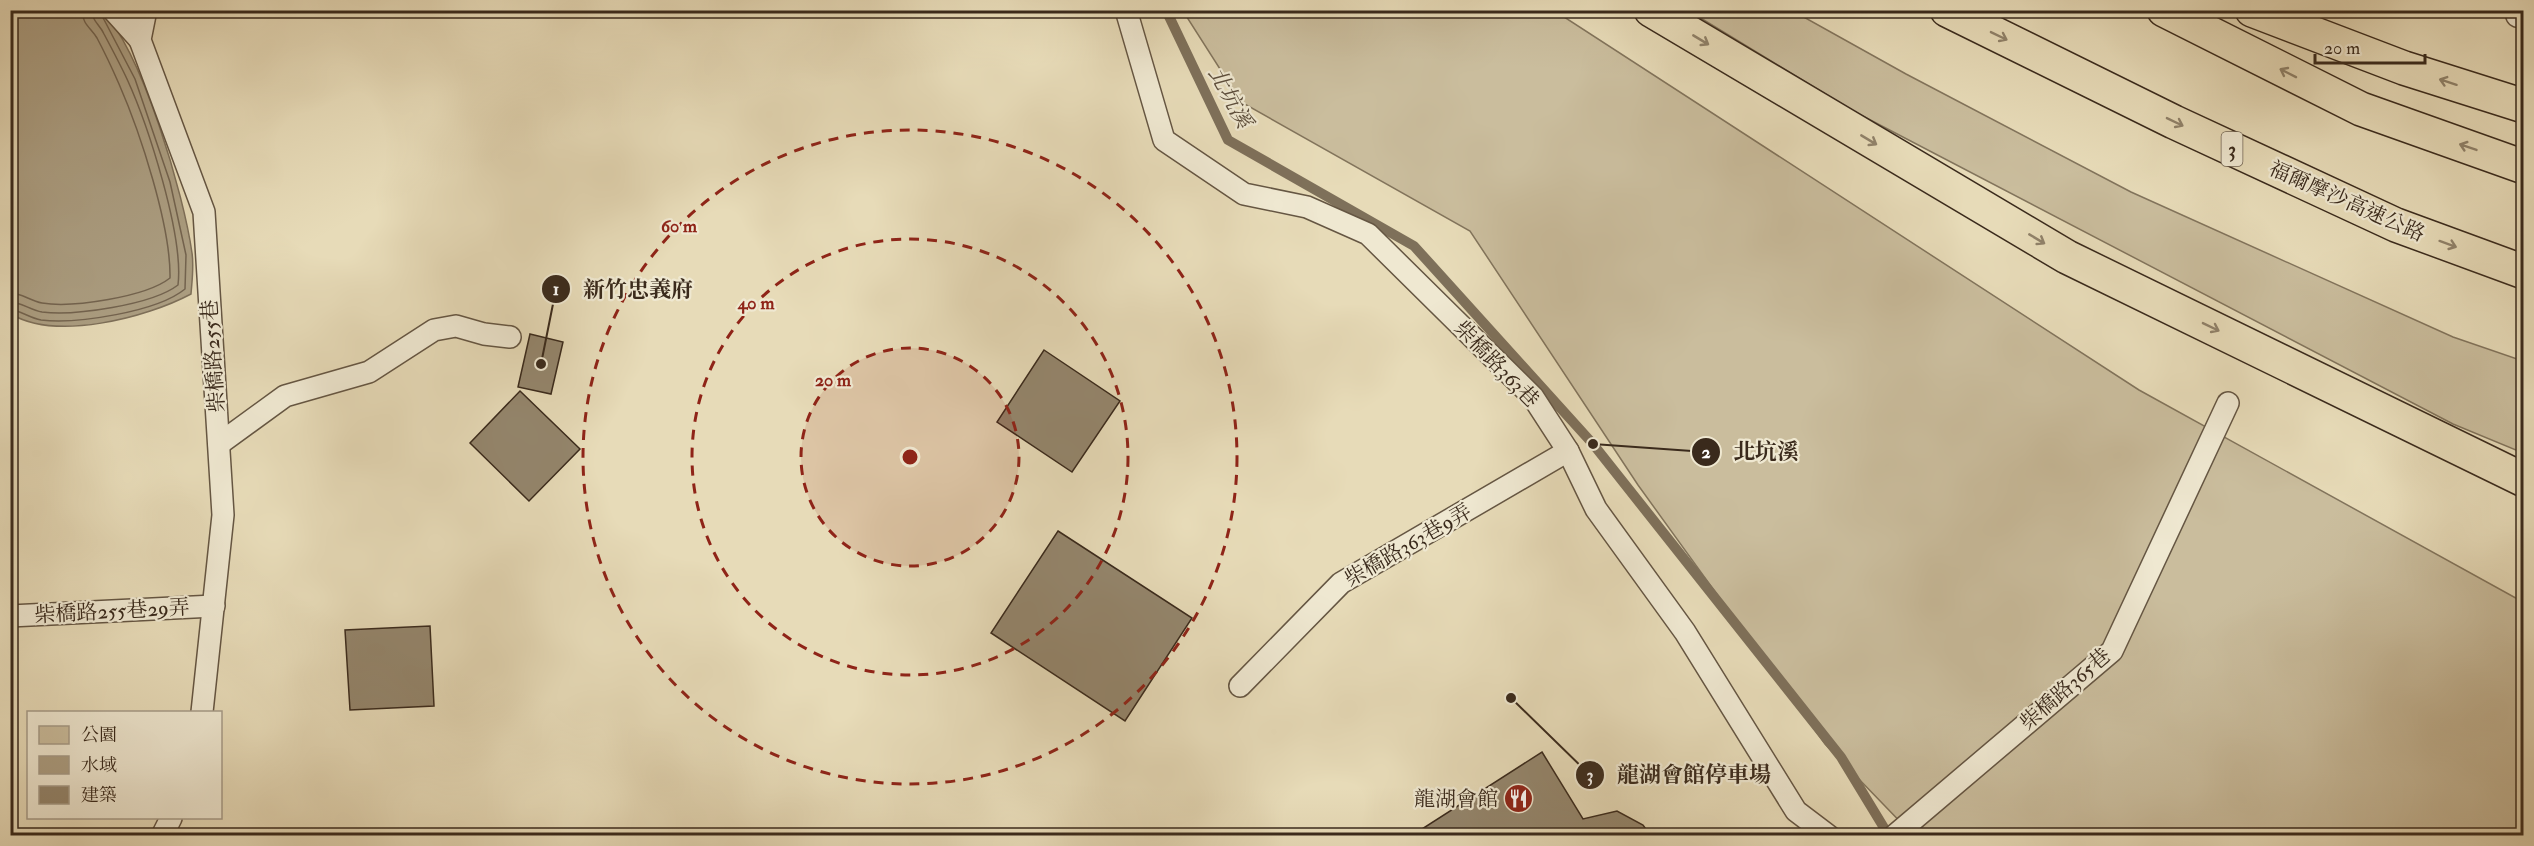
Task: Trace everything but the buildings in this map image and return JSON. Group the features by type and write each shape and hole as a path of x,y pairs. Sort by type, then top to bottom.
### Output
{"highway":[{"path":"1651,10 2067,257 2523,480"},
{"name":"福爾摩沙高速公路","path":"1947,10 2174,122 2385,220 2523,272"},
{"path":"2164,10 2361,110 2523,166"},
{"path":"2252,10 2404,68 2523,106"}],"lane":[{"path":"113,10 140,40"},
{"path":"140,40 146,10"},
{"name":"柴橋路363巷","path":"1126,10 1164,140 1244,194 1307,207 1368,234 1533,397 1568,452 1596,509 1685,632 1796,810 1830,836"},
{"name":"柴橋路255巷","path":"140,40 204,212 224,515 202,711"},
{"path":"219,444 285,396 369,372 434,330 456,326 484,334 510,337"},
{"name":"柴橋路365巷","path":"1902,829 2112,651 2228,404"},
{"name":"柴橋路363巷9弄","path":"1240,686 1341,583 1568,452"},
{"name":"柴橋路255巷29弄","path":"10,616 214,606"},
{"path":"162,836 170,819"}],"green space":[{"path":"1183,11 1555,11 2139,390 2523,602 2523,835 1913,835 1825,744 1638,485 1470,231 1241,102"},
{"path":"1689,11 1793,11 1906,74 2131,192 2453,337 2523,361 2523,453 2453,424 1855,112"}],"water":[{"path":"11,11 102,11 117,31 146,90 171,161 192,253 191,294 172,303 126,318 76,326 52,326 30,322 11,314"}],"waterway":[{"name":"北坑溪","path":"1166,10 1228,140 1414,246 1593,444 1841,757 1889,836"}],"place":[{"name":"新竹忠義府","path":"541,364"},
{"name":"北坑溪","path":"1593,444"},
{"name":"龍湖會館停車場","path":"1511,698"},
{"name":"龍湖會館","path":"1519,799"}]}
